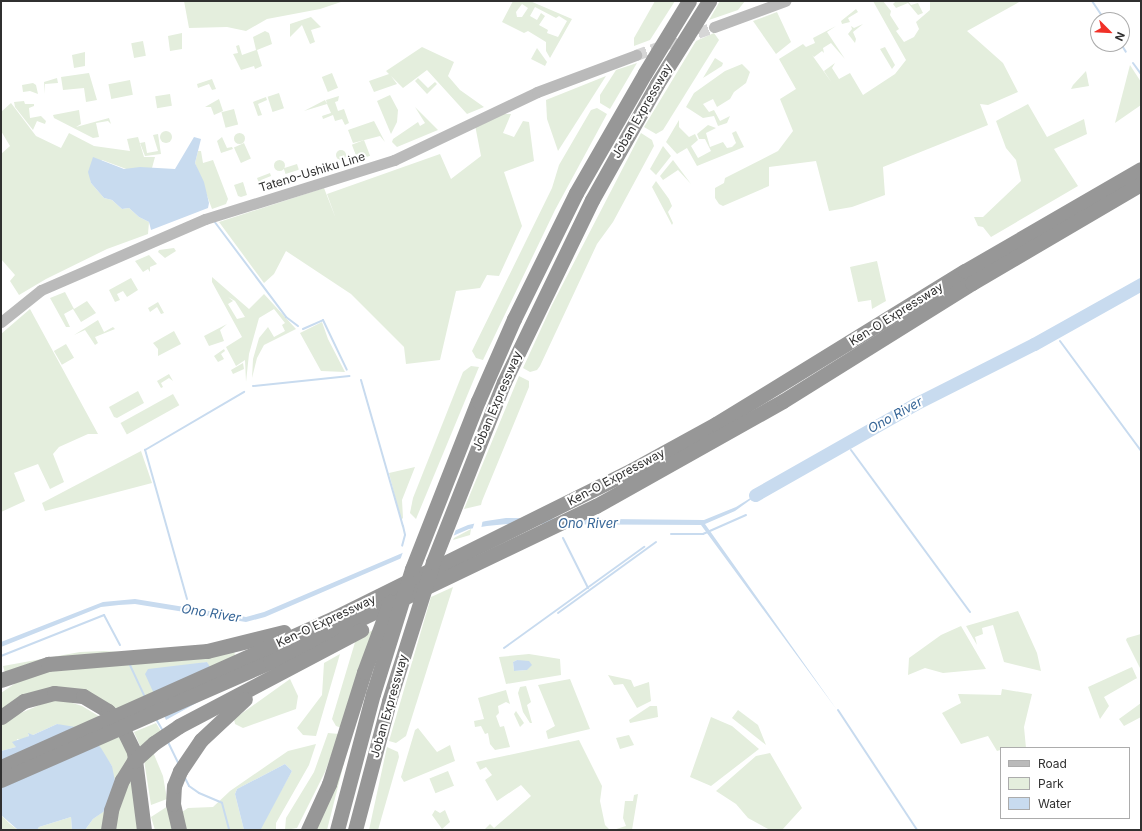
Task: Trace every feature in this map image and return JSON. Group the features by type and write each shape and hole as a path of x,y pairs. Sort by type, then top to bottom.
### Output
{"highway":[{"name":"Joban Expressway","path":"337,830 371,701 405,581 423,525 444,483 505,340 550,244 606,138 689,1"},
{"name":"Joban Expressway","path":"355,830 388,701 433,562 504,382 565,252 621,146 709,1"},
{"name":"Ken-O Expressway","path":"1,767 177,690 612,480 716,424 965,271 1141,169"},
{"name":"Ken-O Expressway","path":"1,780 270,662 405,581 596,506 718,438 972,283 1141,184"},
{"path":"1,680 22,671 63,662 163,656 244,644 292,629 405,581"},
{"path":"108,830 111,810 117,790 128,770 142,753 179,726 388,616 405,581"},
{"path":"308,830 335,766 364,672 405,581"},
{"path":"179,830 173,813 174,786 180,771 192,751 228,714 278,675"},
{"path":"1,717 24,701 45,694 73,694 92,700 116,718 126,733 134,752 146,830"},
{"path":"302,830 335,766"},
{"path":"364,830 366,787"}],"main road":[{"path":"714,26 785,1"},
{"name":"Tateno-Ushiku Line","path":"1,322 41,290 198,222 394,160 537,92 636,55"}],"green space":[{"path":"184,1 344,1 320,9 267,19 246,31 227,27 189,28"},
{"path":"513,1 530,1 572,19 550,58 546,51 546,42 528,31 524,33 502,22","holes":["522,4 528,8 522,17 517,17 516,12","535,7 556,18 559,16 567,21 558,37 547,33 548,30 539,25 545,16 541,13 537,20 530,16"]},
{"path":"655,1 675,1 650,40 634,46 634,38"},
{"path":"720,1 745,1 738,10 709,20"},
{"path":"873,1 883,1 891,11 890,15 899,29 896,31 904,42 914,37 919,29 916,22 930,10 930,1 1021,1 967,31 1003,63 1018,92 988,105 980,104 988,125 883,167 885,195 852,207 829,211 816,161 769,167 769,186 723,206 719,204 715,198 715,188 724,183 725,178 778,151 793,131 780,99 796,89 779,59 803,44 806,47 815,43 813,38 836,26 827,32 845,59 831,43 823,48 824,53 822,51 814,57 812,55 832,83 824,71 835,63 832,68 839,79 850,73 863,95 895,74 906,60"},
{"path":"896,1 908,1 911,5 918,3 923,13 918,15 908,3 896,8 893,4"},
{"path":"856,9 858,12 848,18 850,22 842,24 841,21"},
{"path":"777,12 791,42 776,54 753,21"},
{"path":"311,17 321,27 311,30 315,42 310,44 302,25 290,37 290,24"},
{"path":"863,24 853,32 856,39 855,43 848,34 852,29 851,26 854,28"},
{"path":"265,31 269,33 272,44 257,50 262,66 255,69 254,66 241,70 233,54 238,53 236,46 239,45 242,55 256,50 253,37"},
{"path":"182,33 182,49 170,51 168,36"},
{"path":"714,33 719,40 663,130 656,134 644,127 696,41"},
{"path":"143,41 146,56 134,58 131,43"},
{"path":"422,47 454,62 448,76 460,90 484,107 467,114 427,70 403,88 391,76 397,84 374,92 369,81 389,74 386,71"},
{"path":"885,47 895,65 892,69 880,49"},
{"path":"537,48 547,62 545,66 531,59"},
{"path":"85,52 85,66 74,68 72,55"},
{"path":"715,58 723,63 722,66 703,78"},
{"path":"637,63 610,109 600,103 600,95 616,70"},
{"path":"742,64 750,72 746,83 734,92 730,99 717,107 713,99 703,104 709,112 714,110 720,121 730,116 727,123 718,126 714,116 703,118 686,107 694,93 725,71"},
{"path":"1130,65 1141,82 1141,105 1115,123"},
{"path":"1086,71 1089,86 1071,89 1073,85"},
{"path":"89,73 97,100 86,102 84,88 63,90 61,77"},
{"path":"332,73 338,88 328,92 322,77"},
{"path":"606,76 558,151 547,119 546,100"},
{"path":"57,78 58,83 45,84 45,94 44,82"},
{"path":"418,78 428,88 435,82 437,84 427,94 415,81"},
{"path":"212,79 216,89 212,90 209,84 198,88 197,84"},
{"path":"130,80 133,95 111,99 108,84"},
{"path":"33,83 36,85 38,94 30,91 23,92 22,85"},
{"path":"279,93 284,108 273,112 268,97"},
{"path":"170,94 172,106 157,108 155,96"},
{"path":"390,95 398,110 397,122 391,134 377,101"},
{"path":"339,96 338,101 335,102 338,111 344,109 349,123 345,125 342,119 335,121 333,115 323,119 322,116 331,113 326,100"},
{"path":"266,97 267,100 258,104 262,115 258,116 253,102"},
{"path":"219,99 223,111 214,115 211,107 205,107"},
{"path":"325,100 327,104 304,111"},
{"path":"24,101 25,104 34,104 34,106 29,108 30,118 41,116 46,121 45,124 37,121 33,130 15,107 14,102"},
{"path":"11,103 36,136 61,148 69,133 94,146 130,151 127,139 138,137 144,157 155,157 152,168 129,170 102,160 90,176 91,183 104,198 112,200 122,209 129,208 139,217 149,222 148,234 107,249 46,279 19,295 10,281 15,275 1,259 1,154 10,146 1,131 1,112"},
{"path":"1028,104 1047,137 1084,119 1087,134 1054,149 1078,186 991,237 983,227 978,226 974,217 983,217 1021,181 1016,160 1006,148 996,121"},
{"path":"415,107 438,130 397,147 392,142 393,139 418,122 420,126 425,123"},
{"path":"597,108 607,114 555,210 483,360 476,358 472,351 552,188 559,165 591,110"},
{"path":"234,109 238,124 226,128 221,112"},
{"path":"79,110 81,124 76,127 109,118 111,124 108,121 96,123 99,137 93,138 54,118 53,115"},
{"path":"500,114 511,114 503,133 514,137 523,121 529,122 534,161 504,172 522,226 499,276 487,275 480,288 456,291 440,360 406,364 404,347 351,294 286,251 274,274 264,283 219,222 324,188 336,219 327,194 440,154 451,179 481,156 475,125"},
{"path":"679,120 679,127 689,137 695,134 698,140 691,146 698,158 711,151 705,139 699,139 697,134 708,125 716,128 706,133 710,147 723,142 727,148 732,147 736,143 732,133 736,131 744,147 697,166 687,148 677,154 666,142"},
{"path":"374,121 385,142 380,136 353,143 348,130"},
{"path":"168,131 171,132 171,142 164,143 161,142 160,135 161,132"},
{"path":"237,133 241,133 243,134 243,142 237,143 234,140 234,136"},
{"path":"641,133 652,140 654,146 613,222 597,244 540,366 537,370 530,372 523,368 552,305"},
{"path":"158,134 161,154 145,156 140,143 145,142 147,153 158,151 153,135"},
{"path":"222,137 227,148 232,147 233,149 221,153 217,141"},
{"path":"364,140 370,156 358,161 352,145"},
{"path":"244,143 251,159 241,163 234,147"},
{"path":"663,146 671,156 656,175 650,169"},
{"path":"341,150 346,155 341,160 336,155"},
{"path":"198,151 201,151 203,163 213,160 228,199 226,204 212,209 195,163"},
{"path":"277,160 281,160 283,161 283,169 277,170 274,167 274,163"},
{"path":"673,160 691,184 678,170 663,180 660,176"},
{"path":"297,164 299,170 286,174 284,168"},
{"path":"270,173 271,176 261,180 260,186 257,178"},
{"path":"656,181 669,199 672,206 668,212 673,223 672,225 652,187"},
{"path":"243,182 247,195 241,197 238,196 234,185"},
{"path":"174,248 176,251 165,258 158,252 159,250"},
{"path":"149,255 157,264 150,267 150,272 148,269 143,272 135,261"},
{"path":"877,261 886,301 872,309 871,300 858,302 850,267"},
{"path":"212,277 249,309 264,294 296,329 264,345 257,358 252,378 253,359 259,338 268,327 274,337 285,331 282,325 285,323 274,309 259,318 249,354 246,382 245,360 236,366 226,347 242,337 212,282","holes":["228,297 235,301 245,317 237,319 228,304 233,301"]},
{"path":"131,278 138,290 127,297 123,291 117,294 120,300 115,302 109,290"},
{"path":"65,292 74,309 87,301 96,313 81,322 73,309 64,314 70,327 66,327 50,298"},
{"path":"158,302 164,313 161,314 157,307 150,312 148,308"},
{"path":"30,309 98,434 88,434 59,447 53,454 64,482 50,489 38,464 14,473 25,501 1,512 1,334"},
{"path":"98,320 104,332 113,327 115,329 95,337 98,343 95,345 85,330 74,335"},
{"path":"322,322 328,339 345,372 321,371 300,333"},
{"path":"227,324 220,330 224,341 209,346 204,336"},
{"path":"174,331 181,344 158,356 158,349 153,343"},
{"path":"66,344 74,358 62,365 54,351"},
{"path":"224,349 225,351 221,354 224,359 218,362 214,356"},
{"path":"243,363 244,369 233,374 231,370"},
{"path":"471,366 479,367 416,519 410,513 413,498 463,372"},
{"path":"169,374 173,381 169,378 161,383 163,387 161,388 157,381"},
{"path":"519,376 529,381 529,387 481,505 464,509"},
{"path":"138,391 144,403 117,418 114,417 109,407"},
{"path":"173,394 179,405 127,434 121,423"},
{"path":"141,451 152,483 45,511 42,503"},
{"path":"415,467 402,500 403,518 401,520 389,473"},
{"path":"471,529 470,535 453,540 454,538"},
{"path":"453,587 406,736 396,743 389,741 431,597"},
{"path":"1018,611 1037,653 1041,671 1004,662 993,625 982,628 983,634 975,637 977,645 966,626"},
{"path":"961,626 986,669 943,673 925,668 908,675 909,658 941,635"},
{"path":"373,630 342,728 336,726 332,719 356,639"},
{"path":"1141,634 1141,670 1126,640 1127,638"},
{"path":"234,649 235,656 209,668 207,662 181,667 153,692 115,710 71,688 1,711 1,693 20,680 45,670"},
{"path":"104,651 142,653 5,673 3,666 80,652"},
{"path":"340,654 316,736 303,735 297,728 322,695 324,663"},
{"path":"529,654 560,659 561,675 506,684 499,657","holes":["517,660 523,662 527,670 514,671 513,662"]},
{"path":"1132,667 1137,678 1104,697 1109,706 1100,719 1088,687"},
{"path":"608,675 631,680 634,687 649,682 651,701 637,708 623,684 614,685"},
{"path":"290,679 298,696 296,709 243,728 235,724 234,719"},
{"path":"570,679 590,729 548,739 546,731 555,726 538,685"},
{"path":"526,686 531,702 527,705 532,723 530,723 523,712 518,693 520,687"},
{"path":"1002,689 1032,694 1024,727 1026,747 1000,747 1000,750 997,751 988,736 961,744 942,713 961,703 958,694 1001,695"},
{"path":"506,690 510,704 506,702 498,706 499,713 496,716 500,727 504,726 510,747 495,750 490,744 488,733 485,734 481,726 475,727 474,721 484,719 478,698"},
{"path":"49,701 66,701 82,706 112,724 128,752 141,830 85,830 93,819 104,811 112,766 91,736 57,724 33,735 28,734 29,736 21,740 17,739 16,747 1,751 1,725 9,718"},
{"path":"1141,703 1141,717 1124,726 1119,719"},
{"path":"650,706 657,706 658,717 630,723 629,720"},
{"path":"738,710 758,725 766,745 732,718"},
{"path":"516,711 524,723 520,727 514,714"},
{"path":"711,717 732,726 759,749 711,786 690,777"},
{"path":"156,723 162,733 141,748 134,732"},
{"path":"418,728 437,752 450,745 455,761 404,782 401,777 415,730"},
{"path":"328,733 339,734 325,772 297,828 285,830 286,818 314,772"},
{"path":"629,735 634,745 620,749 616,738"},
{"path":"350,739 327,830 312,830"},
{"path":"579,740 602,786 600,801 605,825 610,830 484,830 490,824 494,828 531,796 521,785 497,801 485,780 492,775 486,767 480,770 476,762"},
{"path":"316,744 309,765 276,823 276,830 259,830 292,771 285,764 237,789 235,794 244,830 186,830 179,814 188,808 213,807 230,791 288,751"},
{"path":"387,747 398,752 399,757 378,830 369,830"},
{"path":"153,752 163,776 167,799 151,805 144,760"},
{"path":"770,753 802,808 782,830 770,830 748,818 736,804 716,791 756,756"},
{"path":"448,771 454,786 435,793 429,778"},
{"path":"638,794 632,830 613,830 626,826 623,818 625,801 633,801 634,795"},
{"path":"168,806 174,830 155,830 151,817"},
{"path":"435,810 440,813 445,810 450,822 442,829 432,815"},
{"path":"1,815 10,824 18,830 1,830"},
{"path":"71,817 72,830 37,830 39,827"}],"water":[{"path":"194,137 201,139 195,163 204,182 209,203 208,208 151,230 149,222 139,217 129,208 122,209 112,200 104,198 91,183 88,172 93,157 124,169 140,167 175,169"},
{"path":"771,485 735,511 705,524 837,710 701,525 507,524 469,529 265,617 246,622 135,604 119,605 101,607 1,647 1,642 103,602 135,599 246,617 264,612 468,525 486,521 506,518 704,520 736,507"},
{"path":"517,660 529,661 532,665 527,670 514,671 513,662"},
{"path":"207,662 223,688 166,720 145,674 148,669"},
{"path":"57,724 82,728 101,748 112,766 119,801 93,819 85,830 72,830 71,817 39,827 37,830 18,830 1,815 1,751 16,747 12,742 29,736 28,733 33,735"},
{"path":"285,764 292,771 261,829 244,830 235,794 237,789"}],"pier":[{"path":"483,519 481,529 472,531 475,521"},
{"path":"456,529 452,541 399,563 403,552"}],"waterway":[{"path":"1092,1 1100,12"},
{"path":"1133,63 1141,74"},
{"path":"214,221 286,317 298,326"},
{"name":"Ono River","path":"755,495 915,404 1034,344 1141,284"},
{"path":"303,329 323,320 347,370"},
{"path":"1060,341 1141,451"},
{"path":"253,386 349,376"},
{"path":"361,380 403,526 405,535 402,546"},
{"path":"187,599 145,450 244,392"},
{"path":"851,450 970,612"},
{"path":"671,534 703,534 746,515"},
{"path":"563,538 588,588"},
{"path":"558,613 656,542"},
{"path":"504,648 644,547"},
{"path":"1,656 104,615 120,645"},
{"path":"129,663 145,697"},
{"path":"838,710 917,830"},
{"path":"156,719 163,731"},
{"path":"167,740 178,763"},
{"path":"185,778 189,786 199,793 222,803 229,830"}],"tunnel":[{"path":"636,55 714,27"}]}
